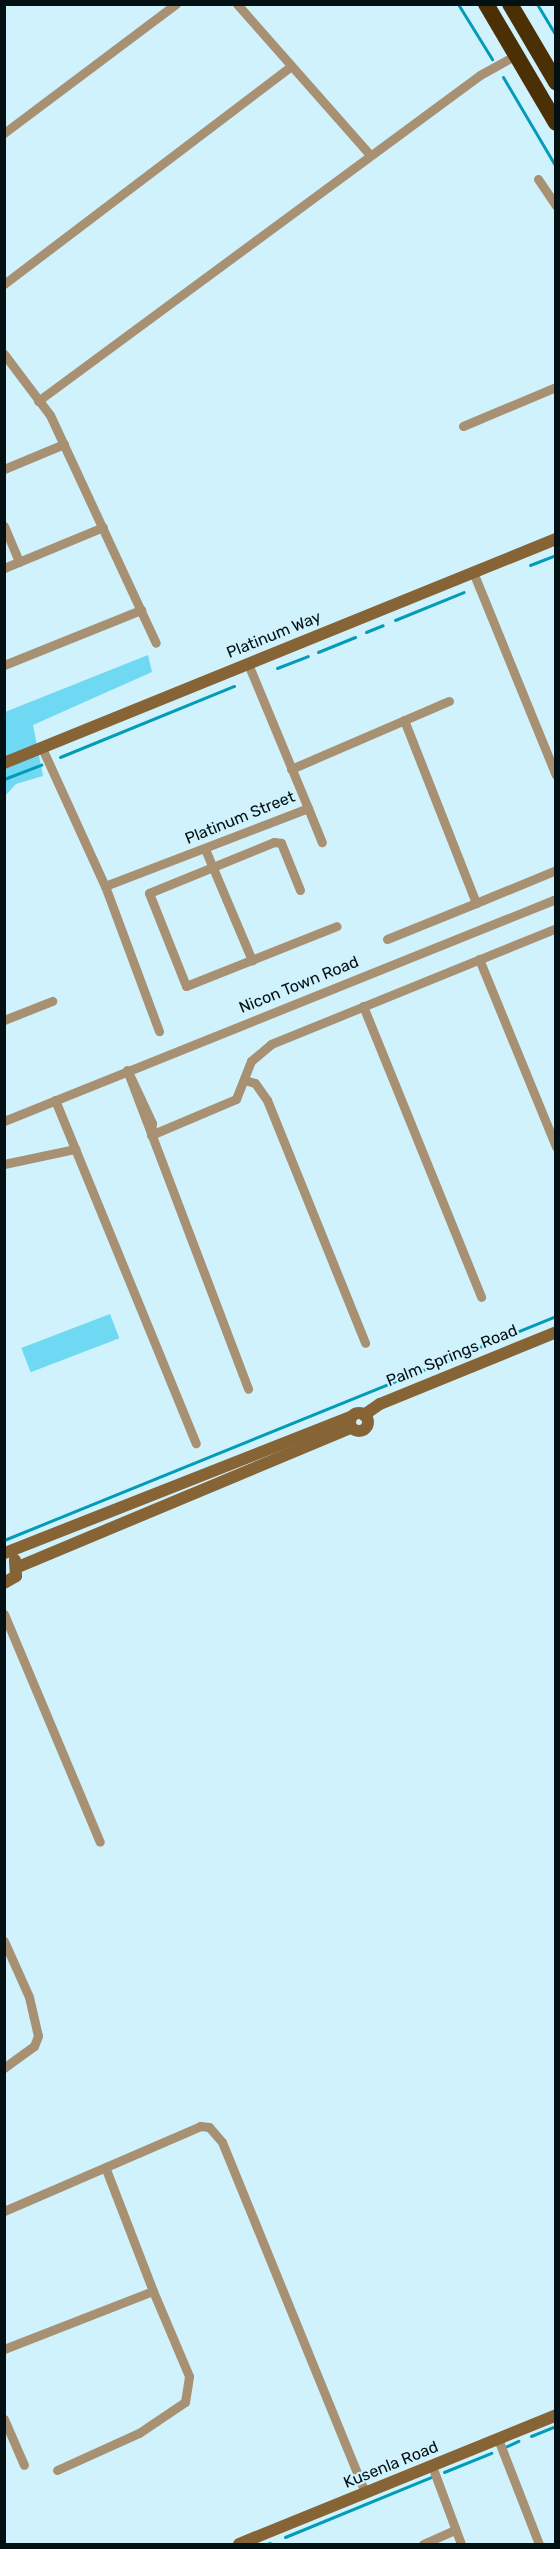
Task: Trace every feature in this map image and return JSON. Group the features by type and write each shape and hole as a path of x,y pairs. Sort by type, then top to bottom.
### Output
{"highway":[{"path":"486,4 555,123"},
{"path":"510,4 555,82"}],"street":[{"path":"4,133 176,4"},
{"path":"237,4 370,155"},
{"path":"38,401 370,155 516,55"},
{"path":"4,284 291,66"},
{"path":"538,179 555,206"},
{"path":"4,354 9,370 38,401 64,444 156,643"},
{"path":"462,426 555,387"},
{"path":"4,469 64,444"},
{"path":"4,526 19,562"},
{"path":"4,568 103,527"},
{"name":"Platinum Way","path":"4,763 555,539"},
{"path":"473,572 554,768"},
{"path":"4,665 141,610"},
{"name":"Platinum Street","path":"105,886 308,808 248,664"},
{"path":"291,768 449,701"},
{"path":"404,720 476,903"},
{"path":"42,748 105,886 159,1031"},
{"path":"308,808 322,842"},
{"path":"300,890 281,843 214,866 149,893 186,986 337,926"},
{"path":"205,849 252,960"},
{"path":"387,939 555,870"},
{"name":"Nicon Town Road","path":"4,1120 555,899"},
{"path":"152,1135 229,1105 257,1054 271,1044 555,928"},
{"path":"479,959 555,1147"},
{"path":"4,1020 52,1001"},
{"path":"363,1006 481,1297"},
{"path":"127,1070 152,1123 152,1135 248,1389"},
{"path":"244,1080 255,1083 267,1100 365,1343"},
{"path":"55,1100 196,1443"},
{"path":"4,1164 75,1149"},
{"name":"Palm Springs Road","path":"356,1420 380,1404 555,1332"},
{"path":"18,1567 5,1553 356,1420"},
{"path":"18,1567 356,1420"},
{"path":"4,1583 16,1576 18,1567"},
{"path":"4,1614 100,1842"},
{"path":"4,1941 29,1997 38,2036 34,2046 4,2068"},
{"path":"4,2211 106,2169 200,2126 217,2133 364,2493"},
{"path":"57,2469 138,2433 185,2402 189,2376 106,2169"},
{"path":"4,2349 153,2291"},
{"name":"Kusenla Road","path":"239,2544 555,2415"},
{"path":"4,2420 24,2465"},
{"path":"498,2439 539,2544"},
{"path":"432,2466 461,2544"},
{"path":"423,2544 455,2530"}],"shaded area":[{"path":"148,655 152,672 33,725 43,776 16,784 5,796 5,712"},
{"path":"110,1314 119,1338 31,1372 21,1348"}],"waterway":[{"path":"458,4 492,59"},
{"path":"537,4 556,36"},
{"path":"503,77 556,167"},
{"path":"530,565 556,555"},
{"path":"395,620 464,592"},
{"path":"366,632 383,625"},
{"path":"318,652 355,637"},
{"path":"277,668 308,656"},
{"path":"60,757 234,686"},
{"path":"4,779 41,765"},
{"path":"4,1540 556,1316"},
{"path":"531,2436 556,2426"},
{"path":"503,2448 518,2441"},
{"path":"444,2472 491,2453"},
{"path":"285,2537 434,2476"}]}
